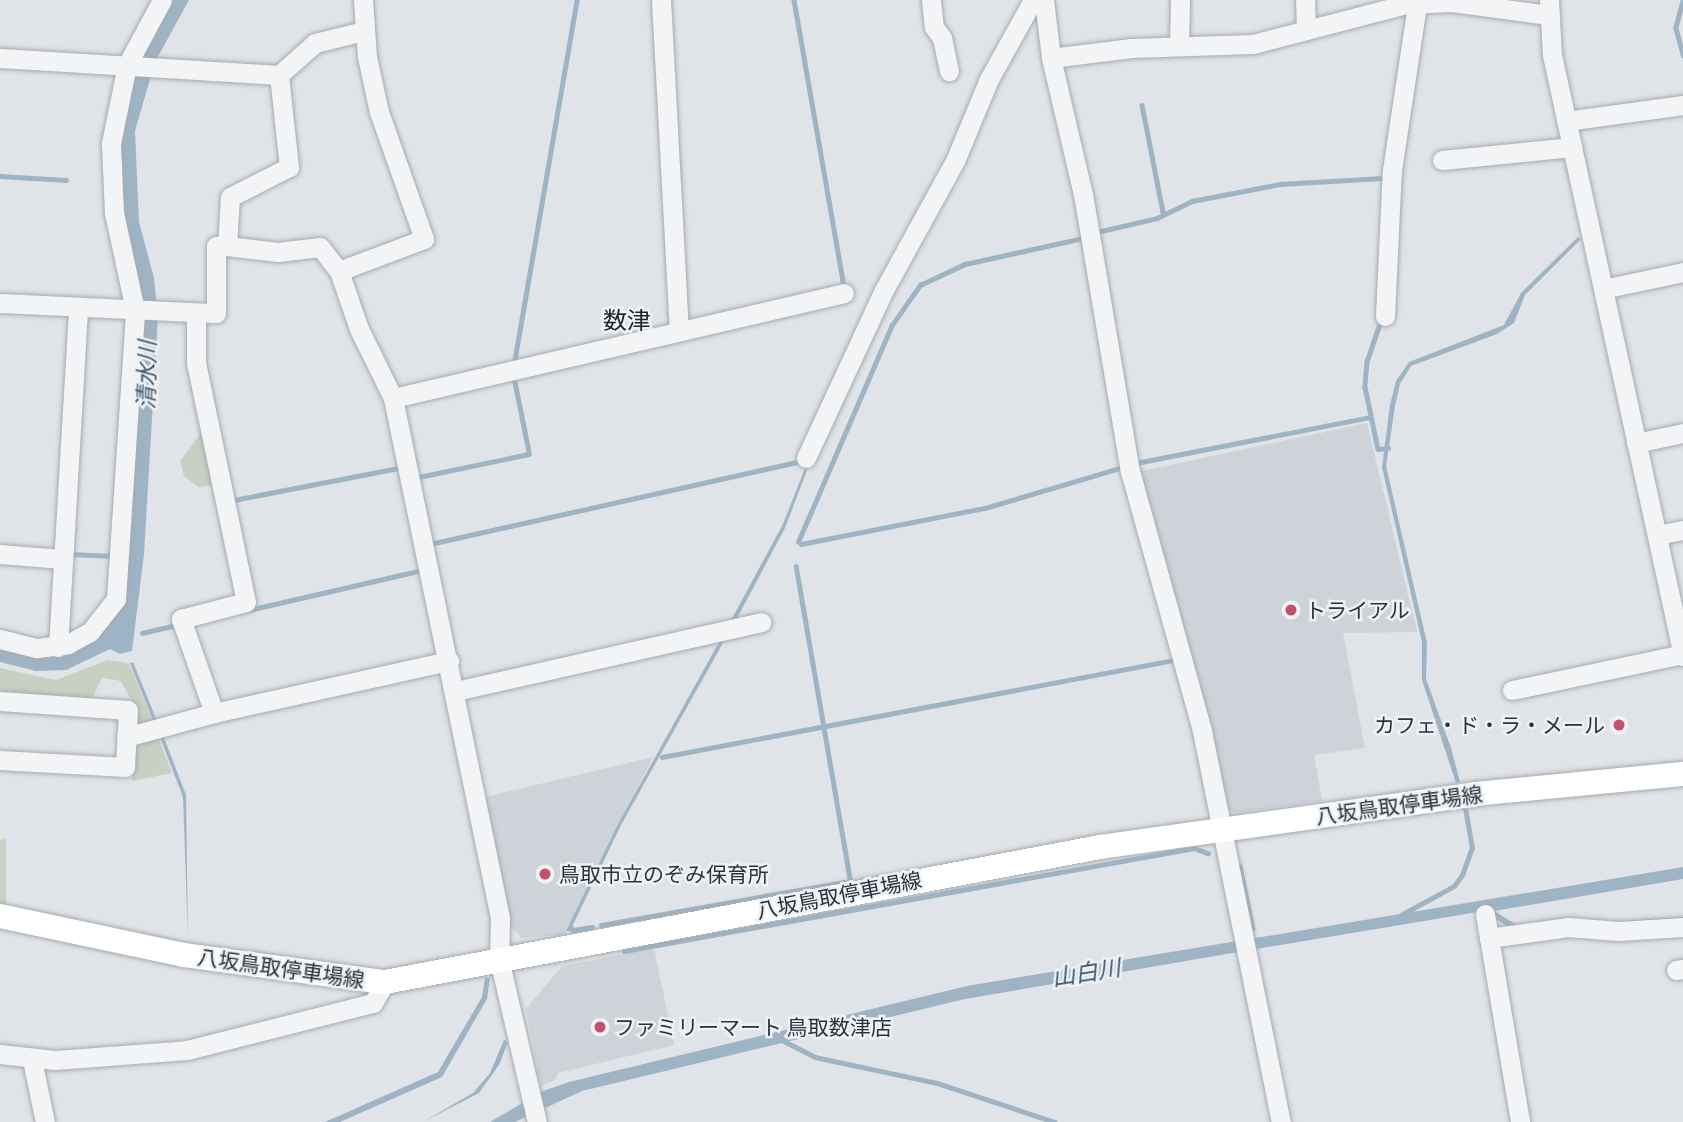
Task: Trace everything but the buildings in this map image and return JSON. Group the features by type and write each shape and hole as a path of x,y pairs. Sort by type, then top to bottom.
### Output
{"main road":[{"name":"八坂鳥取停車場線","path":"0,916 184,955 385,982 894,884 1222,829 1475,794 1683,774"}],"street":[{"path":"0,639 37,648 58,647 90,632 111,610 119,589 135,310 111,181 114,123 127,65 162,0"},
{"path":"339,271 424,239 385,135 364,31 363,0"},
{"path":"660,0 678,331"},
{"path":"931,0 934,27 942,38 950,71"},
{"path":"806,458 884,290 955,161 1016,25 1033,0"},
{"path":"1044,0 1051,58 1083,194 1130,471 1202,731 1281,1122"},
{"path":"1180,0 1180,45"},
{"path":"1306,0 1306,30"},
{"path":"1051,58 1180,45 1253,44 1389,4 1452,2 1549,8 1552,55 1683,655 1511,690"},
{"path":"1385,316 1391,179 1418,4"},
{"path":"0,58 279,75 315,43 364,31"},
{"path":"227,246 230,197 289,167 279,75"},
{"path":"1566,121 1683,105"},
{"path":"1442,160 1572,147"},
{"path":"0,303 216,313 216,246 278,252 320,247 339,271 354,318 393,398 456,691 500,918 499,959 537,1122"},
{"path":"1603,289 1683,272"},
{"path":"393,398 845,293"},
{"path":"58,647 78,307"},
{"path":"196,314 196,363 246,602 181,619 214,713"},
{"path":"1636,443 1683,433"},
{"path":"1657,535 1683,530"},
{"path":"0,554 62,559"},
{"path":"456,691 761,622"},
{"path":"126,737 214,713 449,661"},
{"path":"0,701 128,710 125,767 0,760"},
{"path":"1485,914 1521,1122"},
{"path":"1489,938 1568,927 1618,931 1683,927"},
{"path":"0,1054 32,1060 187,1050 373,1003 385,982"},
{"path":"32,1060 45,1122"}],"shaded area":[{"name":"トライアル","path":"1367,423 1417,632 1343,633 1365,748 1314,755 1322,801 1236,813 1221,807 1133,473"},
{"name":"鳥取市立のぞみ保育所","path":"653,757 564,935 522,938 505,921 485,797"},
{"name":"ファミリーマート 鳥取数津店","path":"654,948 674,1045 558,1073 555,1080 541,1086 526,1009 562,966"}],"green space":[{"path":"202,432 216,485 199,487 184,476 180,461"},
{"path":"108,660 129,663 154,725 136,732 137,712 121,681 102,678 91,701 0,695 0,668 56,680"},
{"path":"156,732 172,773 132,781 136,738"},
{"path":"6,839 6,905 0,904 0,840"}],"water":[{"name":"清水川","path":"167,0 189,0 155,62 135,131 139,222 154,278 158,317 144,554 132,651 120,654 110,649 66,670 36,671 0,662 0,643 34,652 113,613 135,392 116,170 125,93"},
{"path":"1039,2 905,264 809,465 785,528 734,624 729,624 783,524 813,448 881,301"},
{"path":"1578,237 1581,239 1525,295 1514,323 1497,334 1411,366 1400,384 1395,406 1386,466 1427,643 1426,679 1451,748 1460,782 1456,783 1422,680 1422,642 1382,467 1390,405 1396,381 1409,362 1504,325 1521,293"},
{"path":"728,634 621,825 570,931 566,931 617,826 723,635"},
{"path":"133,662 157,721 154,723 130,663"},
{"path":"161,730 186,795 188,939 183,797 158,732"},
{"name":"山白川","path":"1683,867 1683,879 1494,911 1517,925 1568,918 1610,922 1683,917 1683,923 1514,931 1484,911 1244,951 965,999 582,1091 515,1122 490,1122 543,1091 569,1082 967,986"},
{"path":"37,936 177,962 176,966"},
{"path":"485,978 490,978 487,999 442,1077 340,1122 325,1122 438,1072 482,997"},
{"path":"504,1040 508,1042 499,1065 479,1093 423,1122 473,1093 490,1073"}],"waterway":[{"path":"514,363 577,0"},
{"path":"794,0 844,287"},
{"path":"1683,1 1676,28 1683,55"},
{"path":"1142,105 1163,212"},
{"path":"0,176 66,180"},
{"path":"1097,232 1157,218 1192,201 1280,184 1383,178"},
{"path":"798,542 892,325 920,285 965,264 1083,238"},
{"path":"1381,321 1367,362 1365,387 1378,449 1388,448"},
{"path":"414,478 529,454 513,375"},
{"path":"1136,463 1370,417"},
{"path":"430,544 800,461"},
{"path":"801,544 985,508 1123,467"},
{"path":"234,500 398,468"},
{"path":"69,554 113,556"},
{"path":"601,925 850,881 796,567"},
{"path":"249,610 418,571"},
{"path":"142,633 177,625"},
{"path":"662,757 1174,660"},
{"path":"1399,916 1454,886 1462,875 1472,848 1465,809"},
{"path":"624,951 1194,848 1208,853"},
{"path":"1240,866 1253,929"},
{"path":"571,927 573,930 592,927"},
{"path":"782,1040 815,1057 937,1083 1055,1122"}],"place":[{"name":"トライアル","path":"1291,610"},
{"name":"カフェ・ド・ラ・メール","path":"1619,725"},
{"name":"鳥取市立のぞみ保育所","path":"545,874"},
{"name":"ファミリーマート 鳥取数津店","path":"600,1027"}],"district":[{"name":"数津","path":"627,320"}]}
